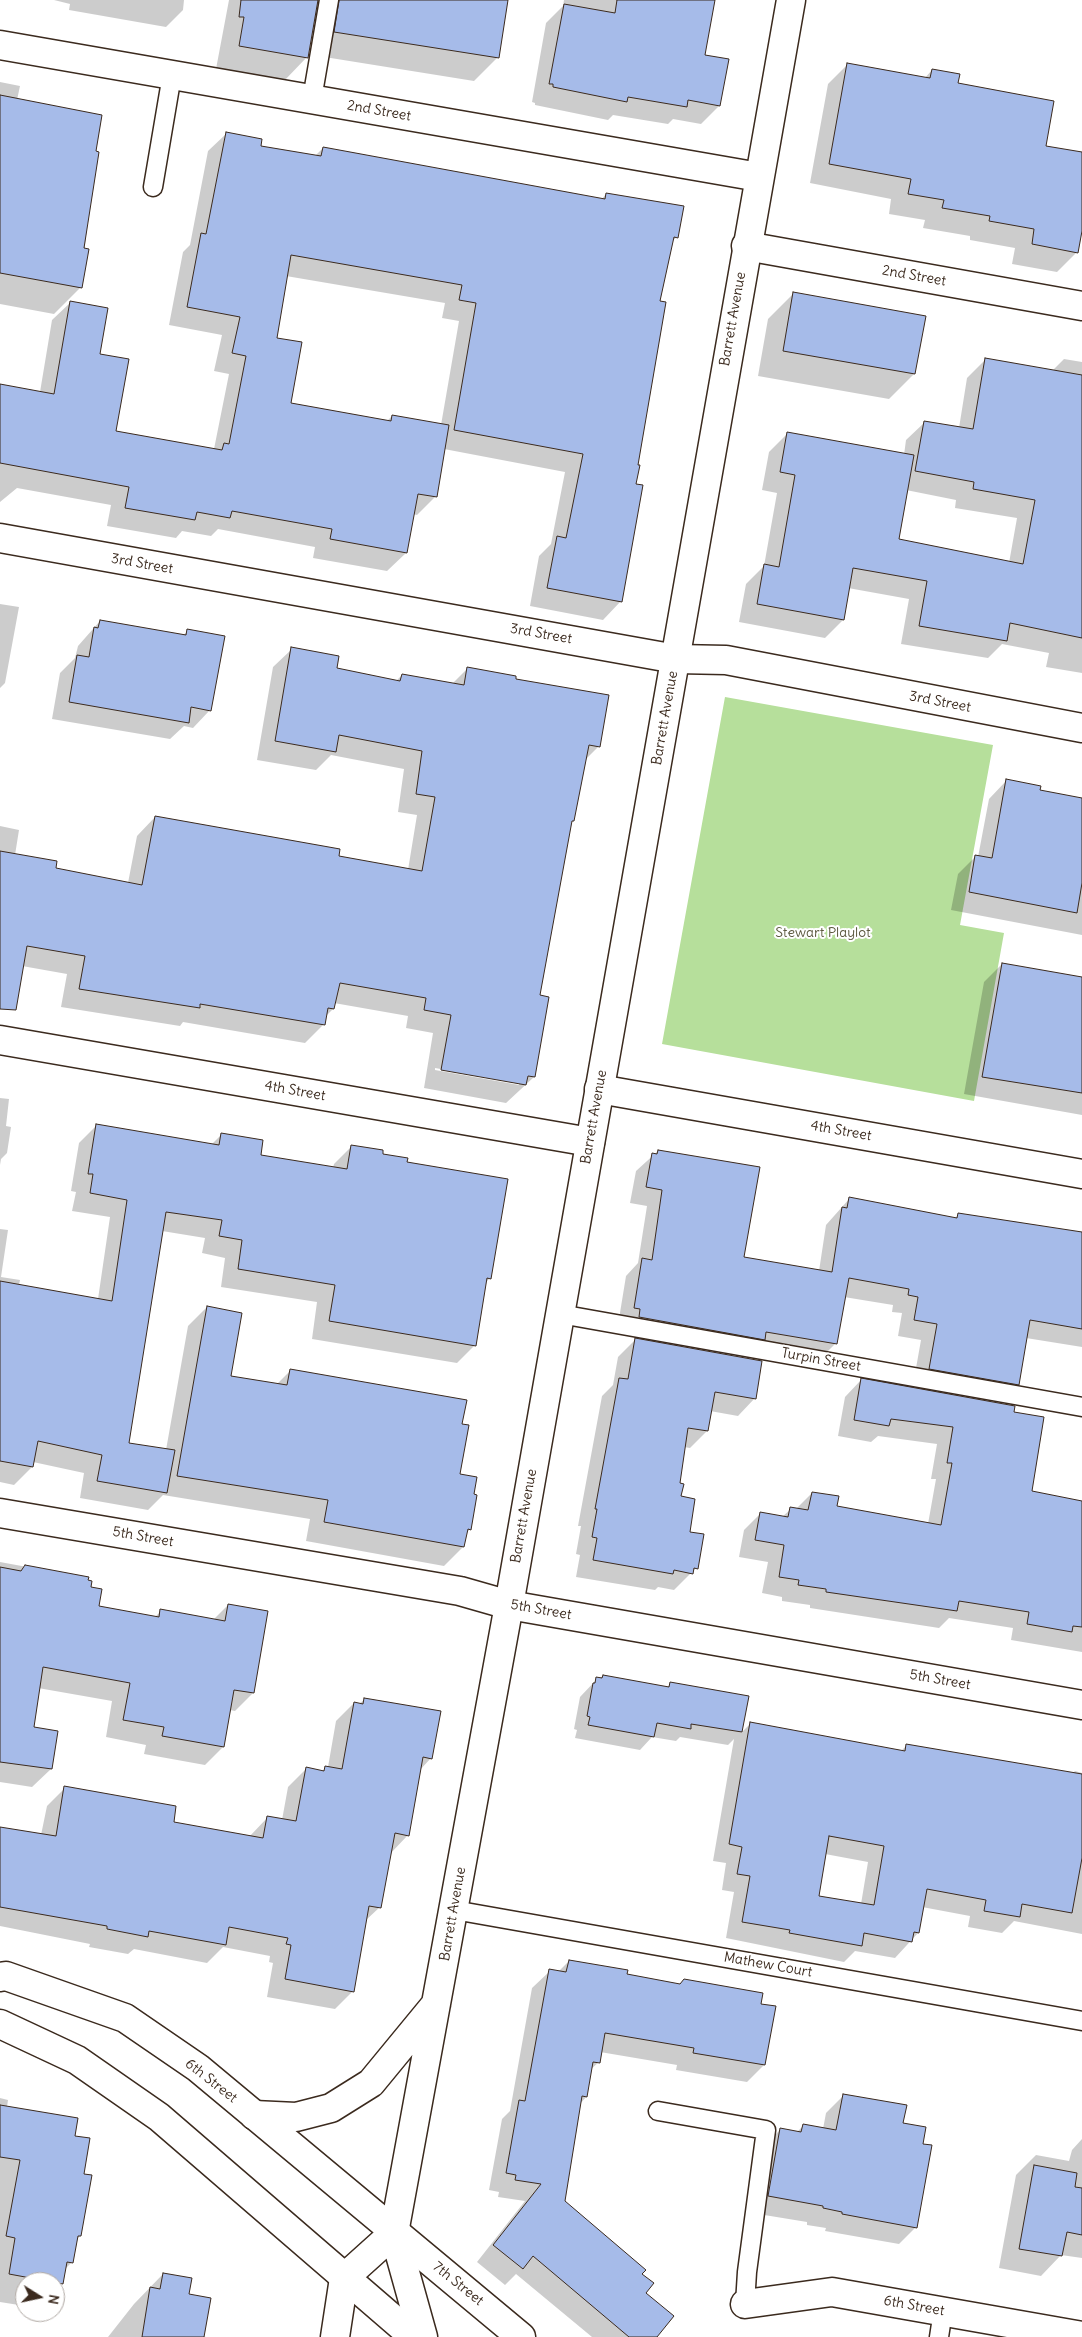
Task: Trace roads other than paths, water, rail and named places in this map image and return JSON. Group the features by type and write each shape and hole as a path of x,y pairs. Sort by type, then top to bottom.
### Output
{"street":[{"name":"Barrett Avenue","path":"424,2337 394,2233 509,1605 676,659 746,246 791,0"},
{"name":"2nd Street","path":"0,44 759,177"},
{"name":"2nd Street","path":"746,246 1082,306"},
{"name":"3rd Street","path":"0,538 676,659 726,660 1082,728"},
{"name":"4th Street","path":"0,1040 590,1142"},
{"name":"4th Street","path":"599,1089 1082,1174"},
{"name":"5th Street","path":"0,1513 460,1590 509,1605 1082,1705"},
{"name":"6th Street","path":"0,1977 6,1976 125,2018 198,2068 394,2233"},
{"path":"254,2115 296,2117 331,2108 371,2083 437,2003"},
{"path":"0,2024 77,2060 159,2117 414,2337"},
{"path":"335,2337 344,2278 394,2233"},
{"name":"7th Street","path":"394,2233 521,2337"},
{"name":"6th Street","path":"745,2304 832,2292 941,2324 1082,2336"}],"lane":[{"path":"312,99 329,0"},
{"path":"153,187 172,75"},
{"name":"Turpin Street","path":"560,1314 1082,1407"},
{"name":"Mathew Court","path":"454,1910 1082,2021"},
{"path":"658,2111 766,2130 746,2272 745,2304"}],"park label":[{"name":"Stewart Playlot","path":"823,933"}]}
